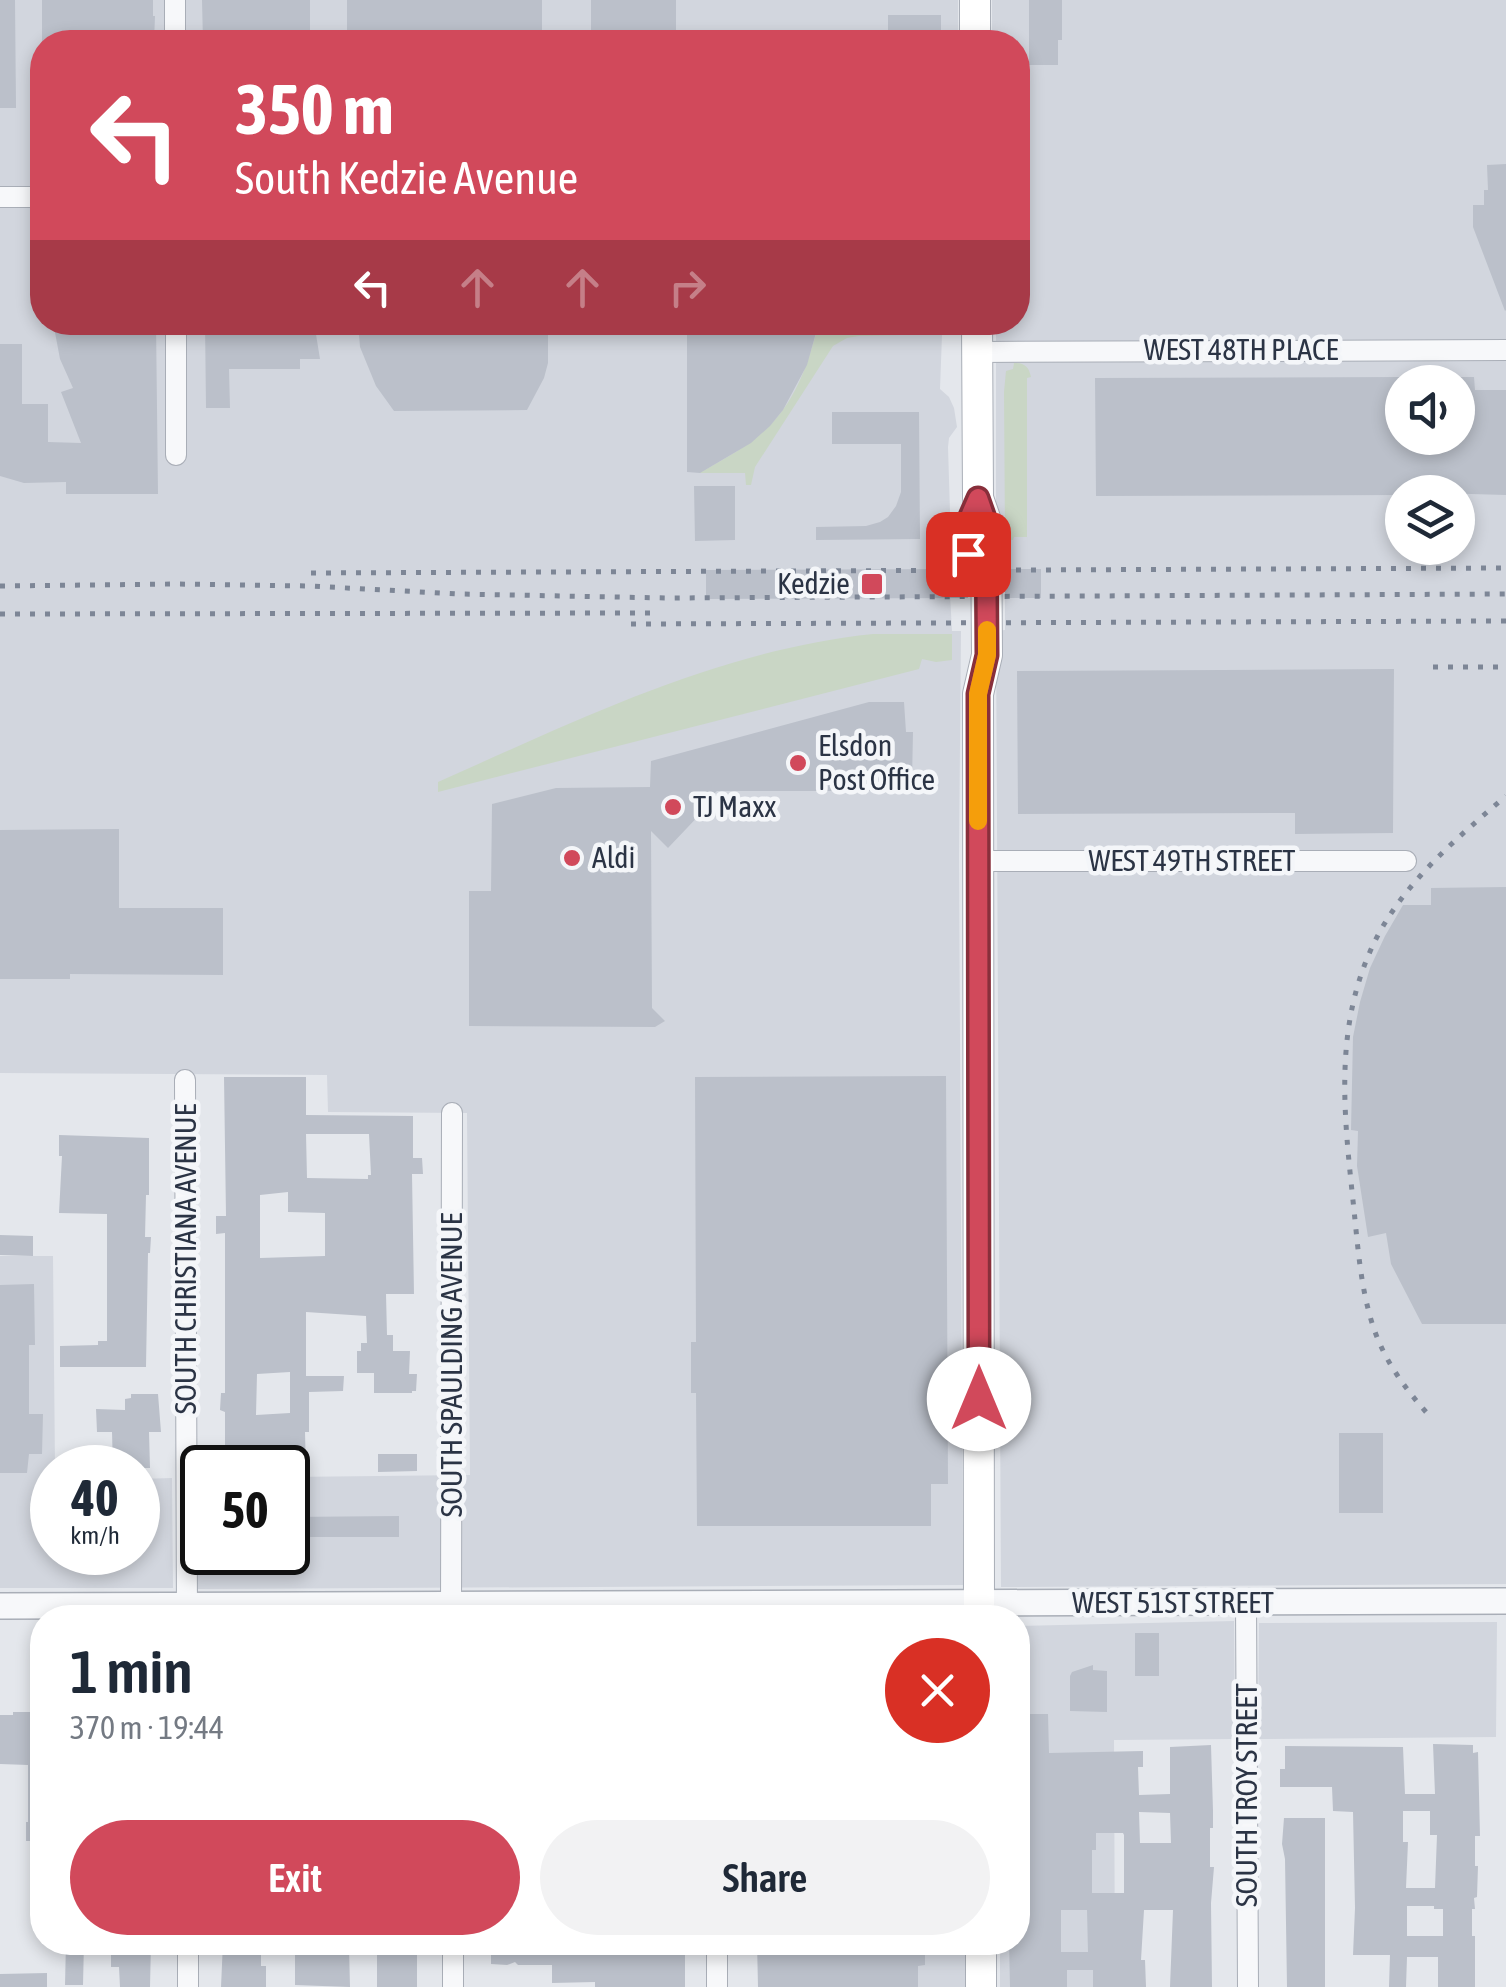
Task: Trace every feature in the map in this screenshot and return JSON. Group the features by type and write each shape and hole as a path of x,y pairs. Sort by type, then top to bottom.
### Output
{"main road":[{"path":"975,0 975,30"},
{"path":"977,337 978,498 986,521 987,598 987,655 978,694 979,1605"},
{"path":"981,1955 981,1987"}],"street":[{"path":"176,0 176,30"},
{"path":"0,197 30,197"},
{"path":"176,335 176,455"},
{"name":"WEST 48TH PLACE","path":"977,337 1506,350"},
{"name":"WEST 49TH STREET","path":"978,860 1406,861"},
{"name":"SOUTH CHRISTIANA AVENUE","path":"185,1080 187,1605"},
{"name":"SOUTH SPAULDING AVENUE","path":"451,1605 452,1113"},
{"name":"WEST 51ST STREET","path":"1030,1608 1246,1602 1506,1602"},
{"name":"SOUTH TROY STREET","path":"1246,1602 1248,1987"},
{"name":"WEST 51ST STREET","path":"0,1606 30,1607"},
{"path":"188,1955 188,1987"},
{"path":"452,1955 453,1987"},
{"path":"717,1955 717,1987"}],"shaded area":[{"path":"0,0 958,0 958,30 30,30 30,335 942,335 940,389 954,408 957,427 948,447 950,512 959,540 947,540 952,631 961,631 963,1585 197,1589 197,1575 310,1575 310,1477 470,1475 467,1113 328,1112 327,1075 0,1073"},
{"path":"992,0 1506,0 1506,1584 1001,1587 996,631 1005,630 1005,540 996,539 996,335 1030,335 1030,30 992,30"},
{"path":"0,1256 53,1256 55,1445 30,1445 30,1575 160,1575 160,1478 172,1478 173,1588 0,1588"},
{"path":"1234,1621 1235,1739 1114,1740 1115,1987 1000,1987 1000,1955 1030,1955 1030,1626"},
{"path":"1497,1622 1496,1737 1258,1739 1259,1623"},
{"path":"849,1955 965,1955 965,1987 850,1987"}],"green space":[{"path":"816,335 900,335 859,336 833,346 755,467 751,485 746,485 745,473 699,473 763,432 789,401"},
{"path":"1014,363 1026,366 1031,377 1027,378 1027,537 1005,540 1004,392 1006,371 1013,369"},
{"path":"873,634 952,634 952,660 922,659 919,669 438,792 438,782 650,691 760,655"}],"building":[{"path":"0,0 15,0 16,108 0,108"},
{"path":"42,0 153,0 154,30 42,30"},
{"path":"202,0 310,0 310,30 203,30"},
{"path":"347,0 542,0 542,30 347,30"},
{"path":"591,0 676,0 676,30 591,30"},
{"path":"1029,0 1062,0 1058,65 1030,65"},
{"path":"888,15 941,15 941,30 888,30"},
{"path":"1506,164 1505,311 1473,227 1473,205 1484,205 1487,165"},
{"path":"55,335 156,335 158,494 66,494 66,482 24,483 0,476 0,344 22,344 22,404 48,404 48,442 81,443 61,392 73,388 60,359"},
{"path":"205,335 316,335 320,359 300,359 300,369 229,369 230,408 206,408"},
{"path":"359,335 548,335 548,363 527,410 394,411 376,386"},
{"path":"687,335 815,335 807,365 770,426 751,443 700,473 687,472"},
{"path":"1385,377 1385,455 1475,455 1475,390 1506,390 1506,495 1475,494 1475,475 1385,475 1385,495 1096,496 1095,378"},
{"path":"832,412 919,412 920,539 816,540 816,527 880,522 896,506 901,492 901,444 832,444"},
{"path":"694,486 735,486 735,540 695,541"},
{"path":"968,569 968,598 706,599 706,570"},
{"path":"1005,569 1041,569 1041,598 1005,598"},
{"path":"1394,669 1393,833 1295,834 1295,813 1018,814 1017,671"},
{"path":"869,702 904,702 906,732 913,732 912,780 920,791 717,791 668,848 651,831 652,1008 665,1021 655,1027 469,1026 469,891 491,891 492,804 556,788 650,787 651,761"},
{"path":"119,829 119,908 223,908 223,975 70,974 70,979 0,979 0,830"},
{"path":"1506,887 1506,1324 1422,1324 1391,1264 1386,1233 1368,1237 1357,1166 1358,1131 1351,1130 1353,1037 1370,968 1403,905 1431,905 1431,888"},
{"path":"946,1076 948,1484 931,1484 931,1526 697,1526 696,1393 691,1393 691,1342 696,1342 695,1077"},
{"path":"224,1077 306,1077 306,1115 413,1116 413,1158 422,1158 423,1174 412,1174 414,1294 386,1294 387,1335 393,1335 393,1351 410,1351 409,1374 417,1374 416,1391 374,1393 374,1373 357,1373 357,1351 361,1351 361,1343 367,1343 366,1316 306,1312 306,1376 344,1376 343,1391 309,1392 305,1445 225,1445 225,1412 220,1410 221,1393 225,1393 225,1233 216,1234 216,1216 226,1216","holes":["306,1134 369,1134 368,1179 307,1178","288,1192 288,1212 325,1213 325,1256 260,1258 260,1195","290,1372 290,1413 256,1415 257,1374"]},
{"path":"59,1135 149,1138 145,1237 151,1237 146,1367 60,1367 60,1346 98,1345 98,1341 107,1341 107,1214 59,1213"},
{"path":"0,1235 33,1236 33,1256 0,1255"},
{"path":"34,1284 35,1345 29,1345 29,1414 43,1414 42,1445 30,1445 27,1473 0,1473 0,1285"},
{"path":"131,1394 158,1394 161,1432 149,1432 149,1445 112,1445 112,1432 97,1432 96,1409 125,1410 125,1399 131,1398"},
{"path":"1339,1433 1383,1433 1383,1513 1339,1513"},
{"path":"378,1454 417,1454 417,1471 378,1472"},
{"path":"399,1516 399,1537 310,1537 310,1517"},
{"path":"1135,1633 1159,1633 1159,1676 1135,1676"},
{"path":"1093,1665 1093,1670 1107,1671 1107,1712 1070,1711 1072,1672"},
{"path":"30,1712 30,1841 26,1841 28,1765 0,1764 0,1715"},
{"path":"1030,1714 1048,1714 1049,1753 1143,1751 1143,1767 1138,1767 1139,1795 1170,1794 1170,1747 1211,1745 1212,1987 1170,1987 1173,1910 1144,1910 1141,1960 1145,1960 1146,1987 1093,1987 1093,1970 1067,1970 1067,1987 1010,1987 1009,1955 1030,1955","holes":["1139,1812 1170,1813 1171,1843 1140,1843","1096,1833 1124,1835 1124,1893 1092,1893","1061,1910 1087,1910 1088,1952 1061,1952"]},
{"path":"1433,1744 1473,1745 1473,1753 1478,1752 1480,1836 1475,1836 1477,1897 1472,1909 1475,1987 1438,1987 1438,1957 1407,1957 1406,1987 1389,1987 1390,1955 1353,1955 1353,1812 1333,1811 1332,1787 1280,1787 1285,1746 1403,1747 1405,1794 1435,1794","holes":["1403,1811 1430,1811 1430,1835 1437,1835 1435,1888 1406,1888 1408,1842 1403,1842","1407,1906 1443,1909 1443,1936 1407,1936"]},
{"path":"1284,1818 1325,1818 1325,1987 1287,1987"},
{"path":"66,1955 84,1955 83,1985 65,1985"},
{"path":"111,1955 151,1955 150,1987 120,1987 119,1967 111,1967"},
{"path":"222,1955 261,1955 261,1966 266,1966 266,1987 221,1987"},
{"path":"295,1955 349,1955 350,1987 295,1985"},
{"path":"377,1955 417,1955 417,1987 377,1987"},
{"path":"491,1955 685,1955 685,1987 552,1983 552,1965 491,1964"},
{"path":"757,1955 925,1955 925,1965 918,1966 918,1987 758,1987"},
{"path":"47,1973 47,1987 0,1987 0,1974"}],"railway":[{"path":"311,573 1506,568"},
{"path":"0,586 310,586 667,598 1506,594"},
{"path":"0,614 651,613"},
{"path":"631,624 1506,621"},
{"path":"1433,667 1506,667"},
{"path":"1426,1412 1384,1352 1366,1300 1347,1139 1348,1036 1363,968 1390,914 1435,860 1506,796"}],"slow traffic":[{"path":"978,821 978,694 987,655 987,630"}],"place":[{"name":"Kedzie","path":"872,584"},
{"name":"Elsdon Post Office","path":"798,763"},
{"name":"TJ Maxx","path":"673,807"},
{"name":"Aldi","path":"572,858"}],"route":[{"path":"968,554 968,521 978,498 986,521 987,622 987,655 978,694 979,1399"}]}
